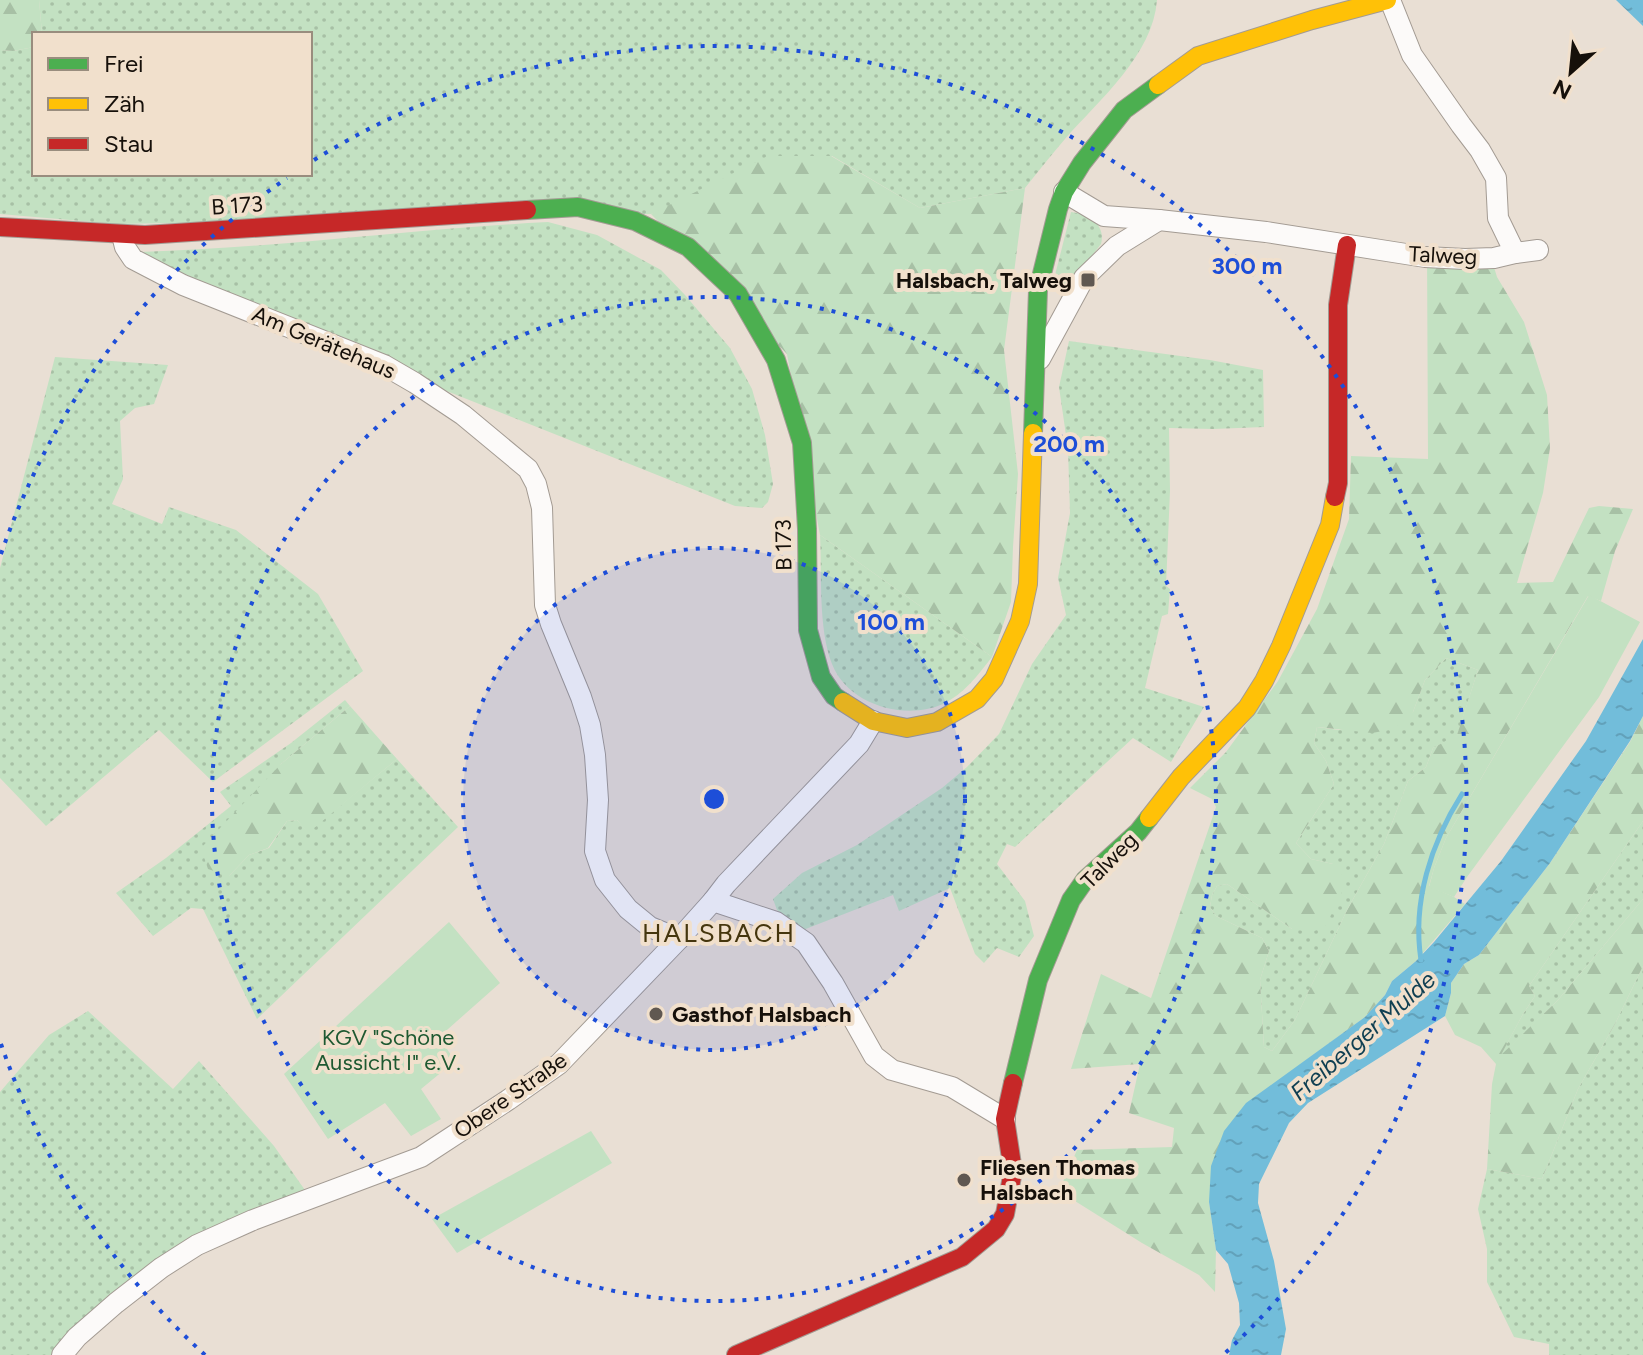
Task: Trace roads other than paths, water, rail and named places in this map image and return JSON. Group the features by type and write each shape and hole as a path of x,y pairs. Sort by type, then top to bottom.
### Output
{"main road":[{"name":"B 173","path":"0,227 145,235 578,207 635,221 688,247 738,294 776,360 802,443 808,630 821,677 834,696 873,721 907,728 937,722 977,699 994,679 1020,621 1028,584 1038,290 1058,209 1064,192 1082,163 1124,110 1198,56 1388,0"},
{"name":"Talweg","path":"736,1355 962,1257 996,1229 1005,1214 1013,1171 1005,1119 1038,980 1071,900 1085,880 1138,832 1181,777 1247,708 1281,646 1330,525 1338,483 1338,305 1347,245"}],"street":[{"path":"1388,0 1412,55 1480,150 1496,178 1498,218 1515,253"},
{"name":"Talweg","path":"1064,192 1104,216 1266,232 1425,257 1494,258 1538,250"},
{"path":"1035,369 1084,278 1117,246 1159,220"},
{"name":"Am Gerätehaus","path":"122,235 133,259 183,285 384,365 463,415 528,469 536,484 542,508 545,605 590,725 598,800 595,851 605,880 628,909 650,927 679,939"},
{"name":"Obere Straße","path":"62,1355 77,1337 116,1303 197,1245 253,1220 421,1157 559,1064 859,744 873,721"},
{"path":"713,901 776,922 806,943 833,983 874,1056 892,1070 952,1087 1005,1119"}],"water":[{"path":"1616,0 1643,0 1643,26"},
{"name":"Freiberger Mulde","path":"1643,639 1643,716 1630,741 1550,863 1479,955 1464,964 1451,983 1445,1016 1308,1103 1289,1123 1259,1184 1258,1203 1274,1261 1286,1329 1281,1355 1229,1355 1240,1325 1239,1303 1228,1264 1216,1250 1209,1202 1211,1166 1224,1131 1246,1103 1365,1017 1385,995 1392,981 1434,942 1501,861 1586,741"}],"waterway":[{"name":"Freiberger Mulde","path":"1421,960 1419,916 1426,874 1441,832 1462,794"}],"place":[{"name":"Halsbach, Talweg","path":"1088,280"},
{"name":"Gasthof Halsbach","path":"656,1014"},
{"name":"Fliesen Thomas Halsbach","path":"964,1180"}],"district":[{"name":"HALSBACH","path":"719,933"}],"park label":[{"name":"KGV \"Schöne Aussicht I\" e.V.","path":"388,1050"}]}
